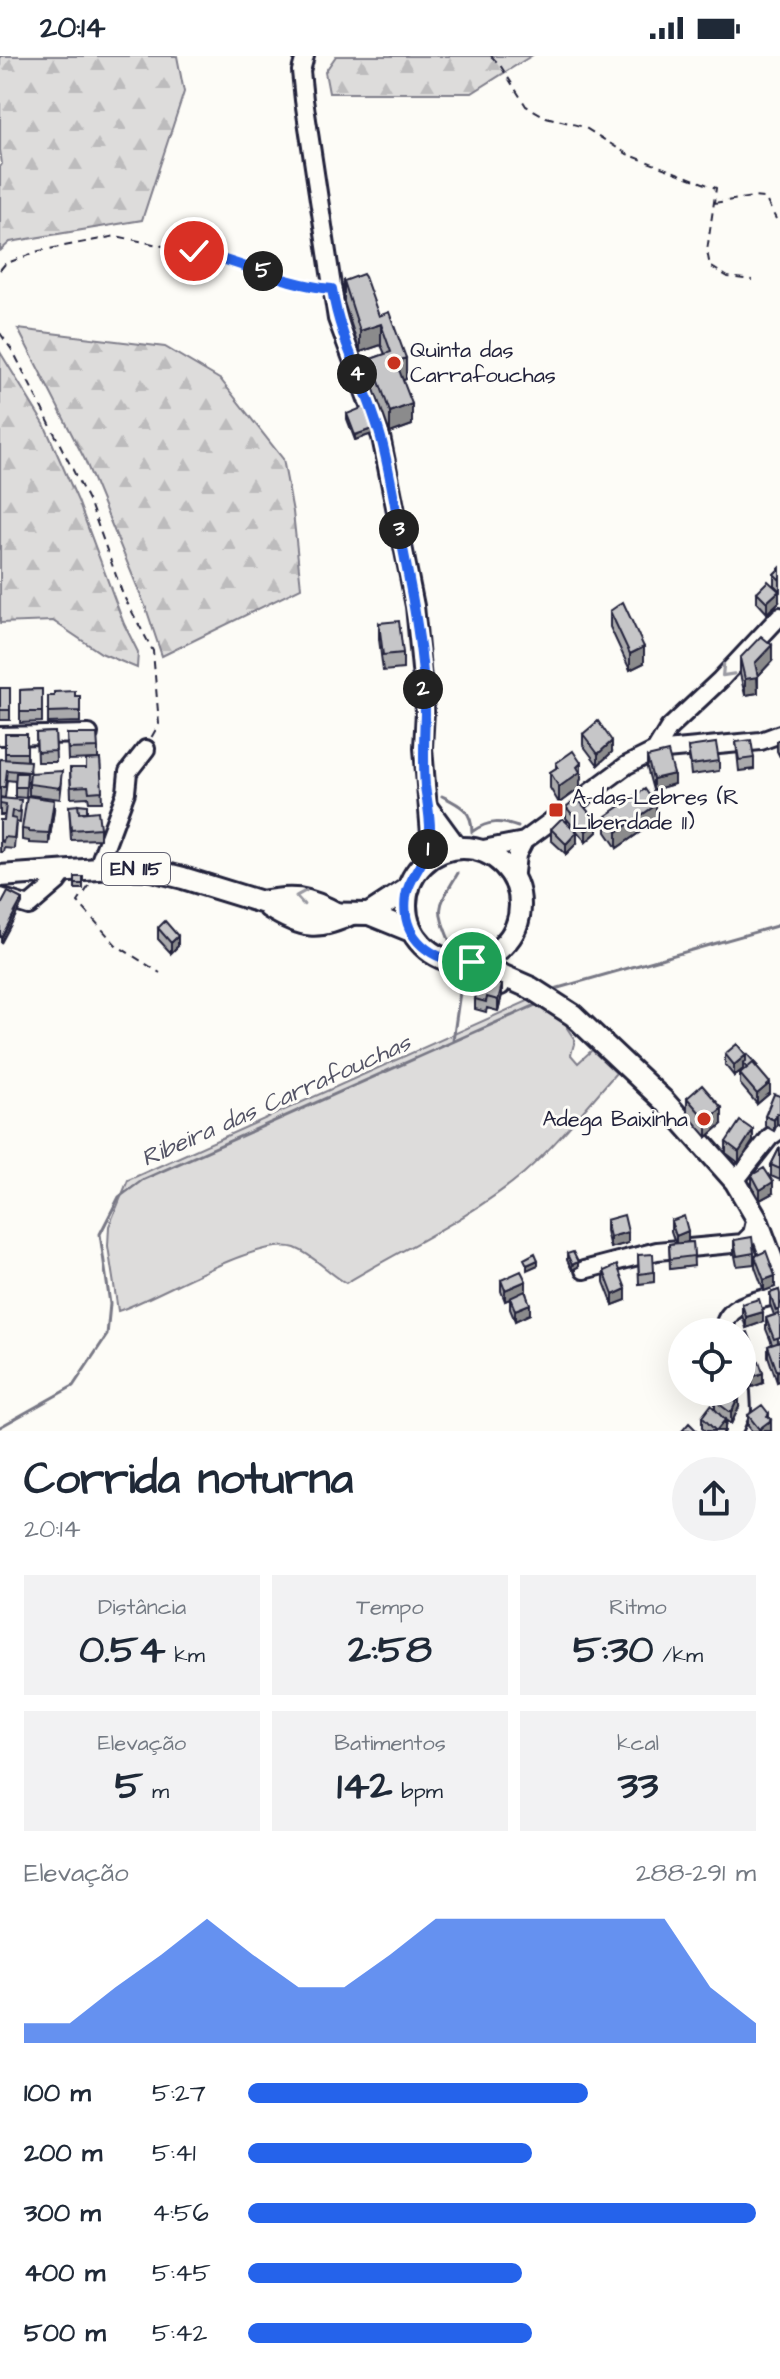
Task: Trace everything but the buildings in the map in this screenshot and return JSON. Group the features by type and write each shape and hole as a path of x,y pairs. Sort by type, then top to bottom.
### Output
{"main road":[{"path":"411,931 406,914 412,878 423,864 440,853 469,849 496,858 514,881"},
{"name":"EN 115","path":"0,876 147,869 307,913 355,914 411,931 422,946 437,957 531,988 573,1015 617,1055 664,1101 735,1181 756,1217 780,1281"},
{"name":"EN 115","path":"514,881 520,910 511,962 531,988"},
{"path":"355,914 409,888"},
{"path":"473,970 497,951 515,929"}],"street":[{"path":"305,56 301,71 304,100 337,319 381,437 415,606 425,711 423,748 430,834 423,864"},
{"path":"655,751 669,728 720,680 780,616"},
{"path":"0,736 90,734"},
{"path":"514,881 517,855 524,841 627,765 655,751 761,741 780,734"},
{"path":"95,870 126,792 128,772 146,749"},
{"path":"428,806 469,849 524,841"},
{"path":"0,897 29,906 65,871"},
{"path":"735,1181 770,1137 780,1130"},
{"path":"584,1270 657,1251 743,1243 752,1234 756,1217"},
{"path":"727,1318 734,1309 780,1294"},
{"path":"733,1431 742,1406"}],"path":[{"path":"491,56 526,106 546,117 584,127 627,154 716,188 707,251 710,266 728,277 752,280"},
{"path":"713,203 765,198 776,219"},
{"path":"0,270 5,264 39,251 116,236 194,251 311,287 332,289"},
{"path":"0,333 14,353 91,506 123,595 153,651 159,724 146,749"},
{"path":"95,870 88,890 78,902 116,945 160,973"}],"green space":[{"path":"0,56 177,56 184,92 142,220 10,242 0,251"},
{"path":"336,56 531,56 472,93 329,93 325,72"},
{"path":"18,329 165,347 221,380 283,459 293,512 301,588 162,656 146,608 85,460"},
{"path":"0,352 44,424 78,501 124,624 138,652 137,668 101,653 53,621 0,623"},
{"path":"532,999 545,1011 549,1009 568,1023 567,1028 575,1040 571,1055 578,1063 592,1050 616,1073 548,1150 504,1189 460,1218 346,1283 302,1251 278,1247 233,1259 118,1311 108,1246 109,1226 128,1180"}],"waterway":[{"path":"442,796 467,813 472,832"},
{"path":"473,831 495,823 518,827"},
{"path":"450,942 442,921 441,907 458,873"},
{"name":"Ribeira das Carrafouchas","path":"551,990 780,925"},
{"path":"453,1041 461,985"},
{"name":"Ribeira das Carrafouchas","path":"0,1427 73,1386 107,1335 110,1304 100,1234 119,1197 142,1180 538,1004"}],"place":[{"name":"Quinta das Carrafouchas","path":"394,363"},
{"name":"A-das-Lebres (R Liberdade 11)","path":"556,810"},
{"name":"Adega Baixinha","path":"704,1119"}],"route":[{"path":"194,251 311,287 332,289 337,319 381,437 415,606 425,711 423,748 430,834 423,864 412,878 406,895 406,914 411,931 422,946 437,957 454,962 472,962"}]}
